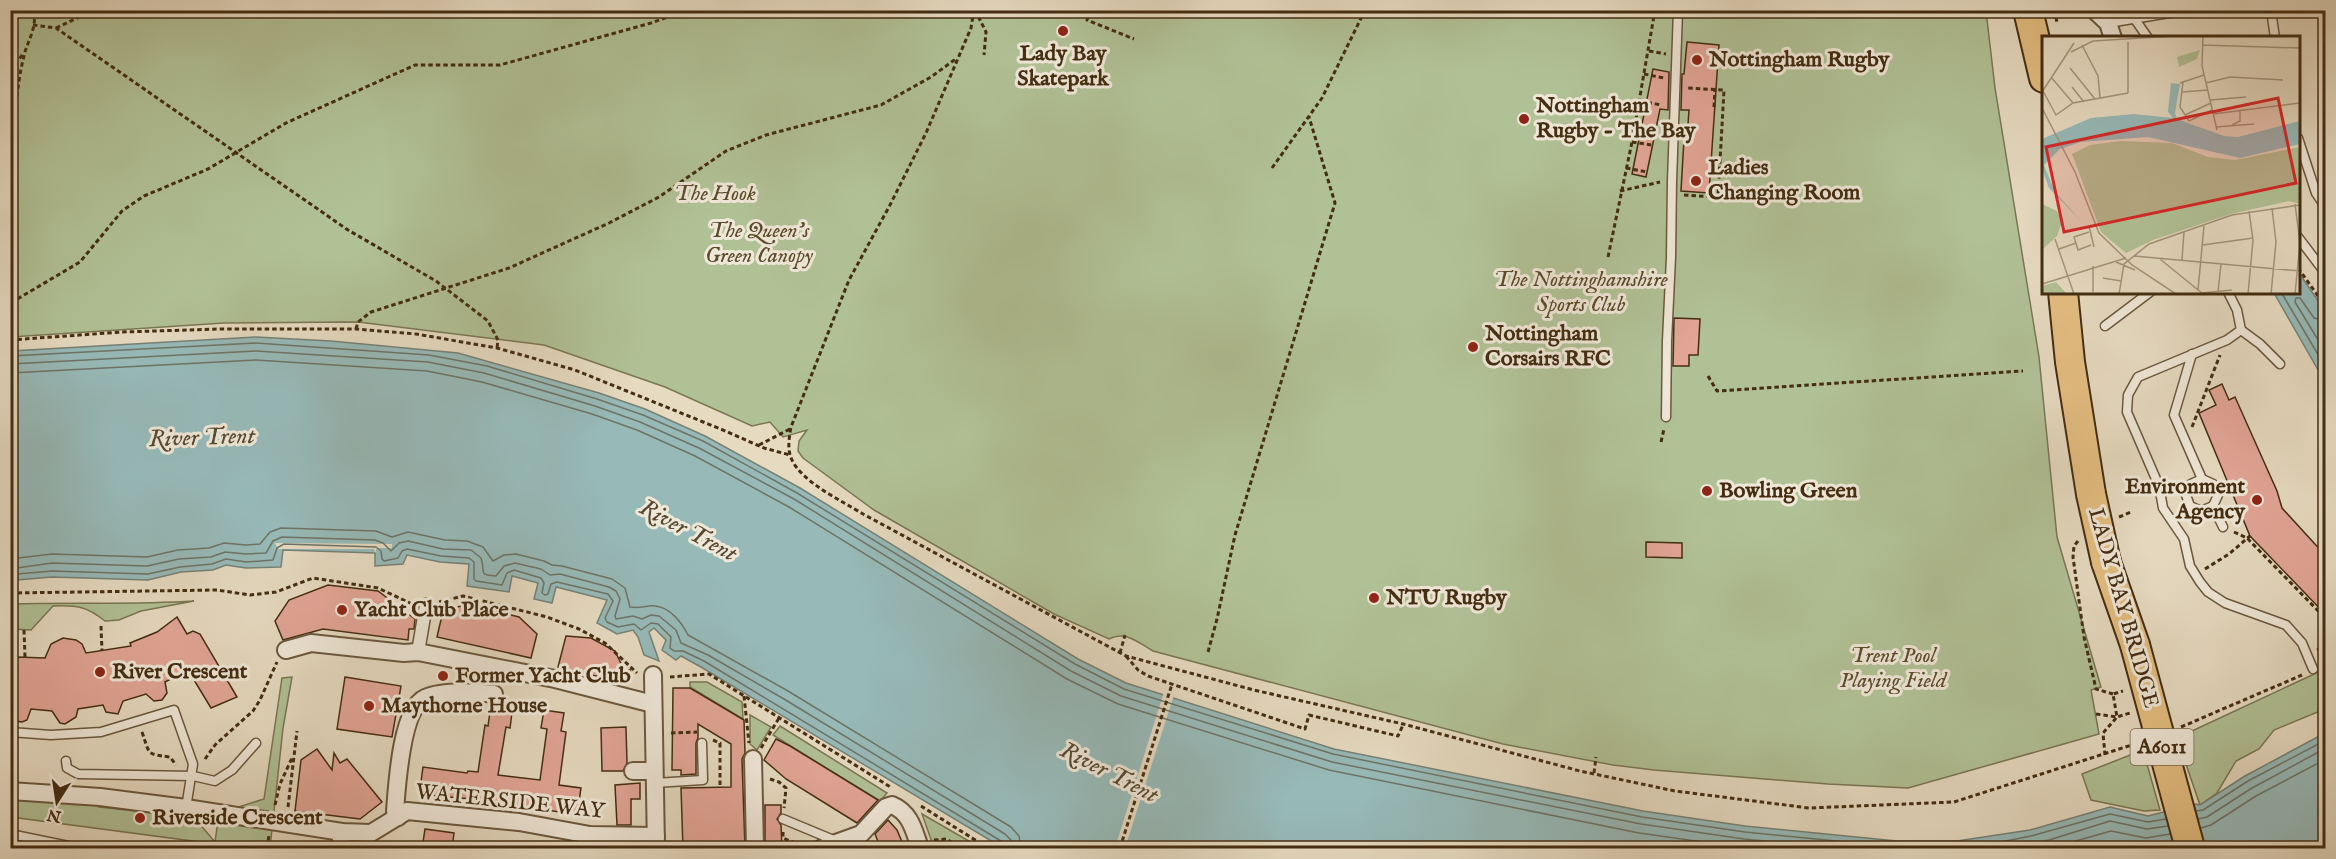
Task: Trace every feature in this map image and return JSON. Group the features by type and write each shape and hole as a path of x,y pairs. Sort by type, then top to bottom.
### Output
{"highway":[{"path":"2039,12 2042,62"},
{"name":"LADY BAY BRIDGE","path":"2063,294 2070,362 2091,494 2106,562 2135,645 2190,849"}],"street":[{"path":"2094,10 2110,30"},
{"path":"418,652 431,604"},
{"path":"286,650 311,643 404,653 418,652 555,679 653,704"},
{"path":"653,675 656,842"},
{"path":"398,817 395,811 399,765 413,709 421,700 434,696 471,692 494,694"},
{"path":"753,756 755,849"},
{"path":"633,771 655,777"},
{"name":"WATERSIDE WAY","path":"10,791 100,797 186,808 271,822 341,841 371,833 407,811 519,822 590,836 656,842"},
{"path":"822,849 861,834 886,807 892,805 908,816 925,845"}],"lane":[{"path":"1666,417 1671,181 1678,10"},
{"path":"2110,30 2134,18 2188,10"},
{"path":"2271,10 2275,36"},
{"path":"2134,18 2147,36"},
{"path":"2300,144 2316,193 2325,208"},
{"path":"2300,240 2325,274"},
{"path":"2105,326 2147,294"},
{"path":"2230,294 2237,310 2241,330 2280,364"},
{"path":"2241,330 2227,340 2138,377 2128,394 2127,412 2159,486 2163,508 2184,539 2190,566 2208,592 2226,603 2286,625 2302,643 2313,669"},
{"path":"2192,354 2174,414 2202,479 2213,484 2218,495 2213,506 2202,511 2190,506 2186,495 2191,484 2202,479"},
{"path":"2213,506 2223,527"},
{"path":"10,732 51,735 100,732 174,710 192,756 193,776 186,808"},
{"path":"655,777 703,780 702,742"},
{"path":"66,761 67,768 78,774 193,776 215,781 221,779 256,743"},
{"path":"783,819 839,843"},
{"path":"10,834 78,849"}],"path":[{"path":"56,28 94,10"},
{"path":"10,300 19,298 80,262 122,211 144,196 208,169 286,123 416,65 500,65 651,23 687,10"},
{"path":"975,10 986,32 984,55"},
{"path":"975,10 971,28 926,133 891,205 849,280 791,427 790,455 792,461 804,475 863,514 1126,656 1254,690 1403,724 1594,774 1675,792 1809,807 1954,802 2100,756"},
{"path":"1091,10 1087,20 1134,39"},
{"path":"1272,168 1322,98 1365,10"},
{"path":"1608,257 1640,101 1655,10"},
{"path":"2039,12 2057,22"},
{"path":"10,156 25,52 34,13"},
{"path":"33,25 56,28 348,230 447,289 488,321 498,340 497,348"},
{"path":"10,70 25,52"},
{"path":"356,329 358,322 370,312 509,268 609,223 659,197 736,147 766,135 881,105 931,77 959,57"},
{"path":"1644,74 1666,78"},
{"path":"1671,194 1718,197 1724,90 1675,87"},
{"path":"1714,107 1715,89"},
{"path":"1640,101 1660,105"},
{"path":"1208,652 1218,619 1235,535 1335,203 1309,117"},
{"path":"1632,142 1652,146"},
{"path":"1626,168 1647,172"},
{"path":"1620,191 1671,181"},
{"path":"2300,271 2325,307"},
{"path":"10,340 122,332 356,329 416,334 497,348 574,370 758,445 790,455"},
{"path":"2186,442 2227,340"},
{"path":"1708,376 1717,391 2023,371"},
{"path":"758,445 784,433 791,427"},
{"path":"2112,520 2131,512"},
{"path":"2223,527 2249,537 2325,619"},
{"path":"2220,560 2249,537"},
{"path":"2078,539 2074,546 2073,557 2084,637 2096,688 2113,694 2123,691"},
{"path":"10,593 217,591 250,596 276,592 312,578 378,588 412,604"},
{"path":"431,604 463,596 547,617 579,629 605,643 635,670"},
{"path":"101,626 102,651"},
{"path":"24,630 25,657"},
{"path":"1120,653 1125,635"},
{"path":"1126,656 1138,670 1172,684 1305,729 1309,715 1398,736 1403,724"},
{"path":"2181,727 2313,669"},
{"path":"653,675 669,677 709,674 894,790"},
{"path":"206,780 205,759 215,745 252,711 260,700 270,675"},
{"path":"1120,849 1172,684"},
{"path":"2105,755 2103,733 2117,717 2113,694"},
{"path":"744,696 747,737 753,756 759,752 779,718"},
{"path":"287,815 297,731"},
{"path":"271,822 280,784 291,761 296,743"},
{"path":"146,744 148,752"},
{"path":"1594,774 1596,757"},
{"path":"921,806 988,849"},
{"path":"925,845 944,839 966,849"}],"green space":[{"path":"10,11 1986,11 1995,88 2039,357 2057,537 2101,687 2091,690 2099,734 1908,788 1828,784 1613,765 1503,744 1153,651 1126,637 1109,639 1054,614 874,510 803,458 798,451 799,441 807,430 783,437 770,422 752,426 665,387 544,345 358,322 224,323 11,337"},
{"path":"194,601 141,611 119,620 105,621 81,608 53,606 31,630 11,629 11,604"},
{"path":"2325,669 2325,709 2274,730 2259,749 2236,761 2217,793 2200,805 2177,738"},
{"path":"292,677 283,728 270,848 214,848 215,844 11,817 10,800 69,799 89,802 99,807 156,813 197,821 215,842 219,813 264,799 282,678"},
{"path":"690,682 707,682 742,702 743,719 690,687"},
{"path":"750,715 771,727 757,750 750,744"},
{"path":"780,726 887,793 880,801 773,735"},
{"path":"2143,750 2160,810 2144,811 2091,800 2082,774"},
{"path":"922,814 981,848 934,848"}],"water":[{"path":"2300,274 2325,311 2325,382 2275,294 2300,294"},
{"name":"River Trent","path":"256,337 331,341 458,353 599,393 645,409 705,436 800,488 1078,659 1126,683 1334,749 1643,811 1745,826 1897,841 1957,841 2030,830 2110,807 2148,816 2195,804 2200,805 2245,776 2325,733 2325,848 1003,848 701,667 681,656 676,660 662,650 666,640 654,628 649,632 659,661 644,655 633,630 617,634 597,623 607,600 556,587 552,603 534,599 538,583 512,576 509,592 467,586 469,564 440,562 407,555 403,564 375,566 375,553 283,550 281,567 246,568 226,565 213,570 181,572 148,580 52,577 17,580 11,583 11,351"}],"pier":[{"path":"275,543 392,544 392,548 377,548 375,553 374,549 278,549"},
{"path":"1164,692 1174,695 1125,848 1115,848"}],"building":[{"path":"1687,42 1719,45 1709,193 1681,191 1684,139 1687,139 1689,110 1681,110 1682,74 1684,74"},
{"path":"1653,69 1669,72 1668,110 1660,109 1646,177 1632,174"},
{"path":"1674,318 1700,319 1698,355 1689,355 1689,366 1673,366"},
{"name":"Environment Agency","path":"2222,384 2229,400 2235,397 2277,491 2282,508 2325,555 2325,614 2250,536 2199,413 2216,405 2209,390"},
{"path":"1646,542 1682,543 1682,558 1646,557"},
{"name":"Yacht Club Place","path":"328,585 378,591 415,619 414,629 409,629 408,640 323,629 283,640 275,621 289,600"},
{"name":"Yacht Club Place","path":"468,604 519,617 537,634 531,658 437,637 443,611"},
{"name":"River Crescent","path":"177,617 187,634 193,631 200,634 237,697 211,708 188,670 165,682 167,693 162,700 154,701 146,694 123,701 118,714 106,712 103,705 78,709 76,717 65,724 60,723 52,711 31,709 27,720 22,722 10,720 10,673 14,674 17,657 45,658 51,644 63,638 76,640 82,644 86,653 131,646 130,643 157,632"},
{"name":"Yacht Club Place","path":"566,636 591,638 615,651 625,672 621,682 558,667"},
{"name":"Maythorne House","path":"345,677 401,686 392,737 337,729"},
{"path":"673,688 690,688 744,720 745,753 742,759 745,849 683,849 681,788 731,787 731,744 698,724 696,774 681,775 681,770 672,770"},
{"path":"491,704 513,705 510,728 506,727 498,775 540,780 547,729 541,728 544,710 564,713 561,731 566,732 559,785 581,788 577,815 493,801 427,795 428,790 420,789 423,767 467,773 468,771 478,772 485,725 488,726"},
{"path":"626,727 627,763 623,771 602,771 601,728"},
{"path":"776,739 878,800 857,823 786,779 764,760"},
{"path":"317,749 332,770 334,753 340,763 347,759 382,802 360,819 295,811 301,760"},
{"path":"640,783 640,799 631,799 631,825 617,825 615,785"},
{"path":"765,805 781,805 781,813 777,819 781,825 782,849 765,849"},
{"path":"888,820 897,830 905,849 881,849 875,834"},
{"path":"425,829 454,833 452,849 422,849"}],"place":[{"name":"Lady Bay Skatepark","path":"1063,31"},
{"name":"Nottingham Rugby","path":"1697,60"},
{"name":"Nottingham Rugby - The Bay","path":"1524,119"},
{"name":"Ladies Changing Room","path":"1696,181"},
{"name":"Nottingham Corsairs RFC","path":"1473,347"},
{"name":"Bowling Green","path":"1707,491"},
{"name":"Environment Agency","path":"2257,500"},
{"name":"NTU Rugby","path":"1374,598"},
{"name":"Yacht Club Place","path":"342,610"},
{"name":"River Crescent","path":"100,672"},
{"name":"Former Yacht Club","path":"443,676"},
{"name":"Maythorne House","path":"369,706"},
{"name":"Riverside Crescent","path":"140,818"}],"park label":[{"name":"The Hook","path":"715,194"},
{"name":"The Queen's Green Canopy","path":"759,244"},
{"name":"The Nottinghamshire Sports Club","path":"1581,292"},
{"name":"Trent Pool Playing Field","path":"1893,668"}]}
